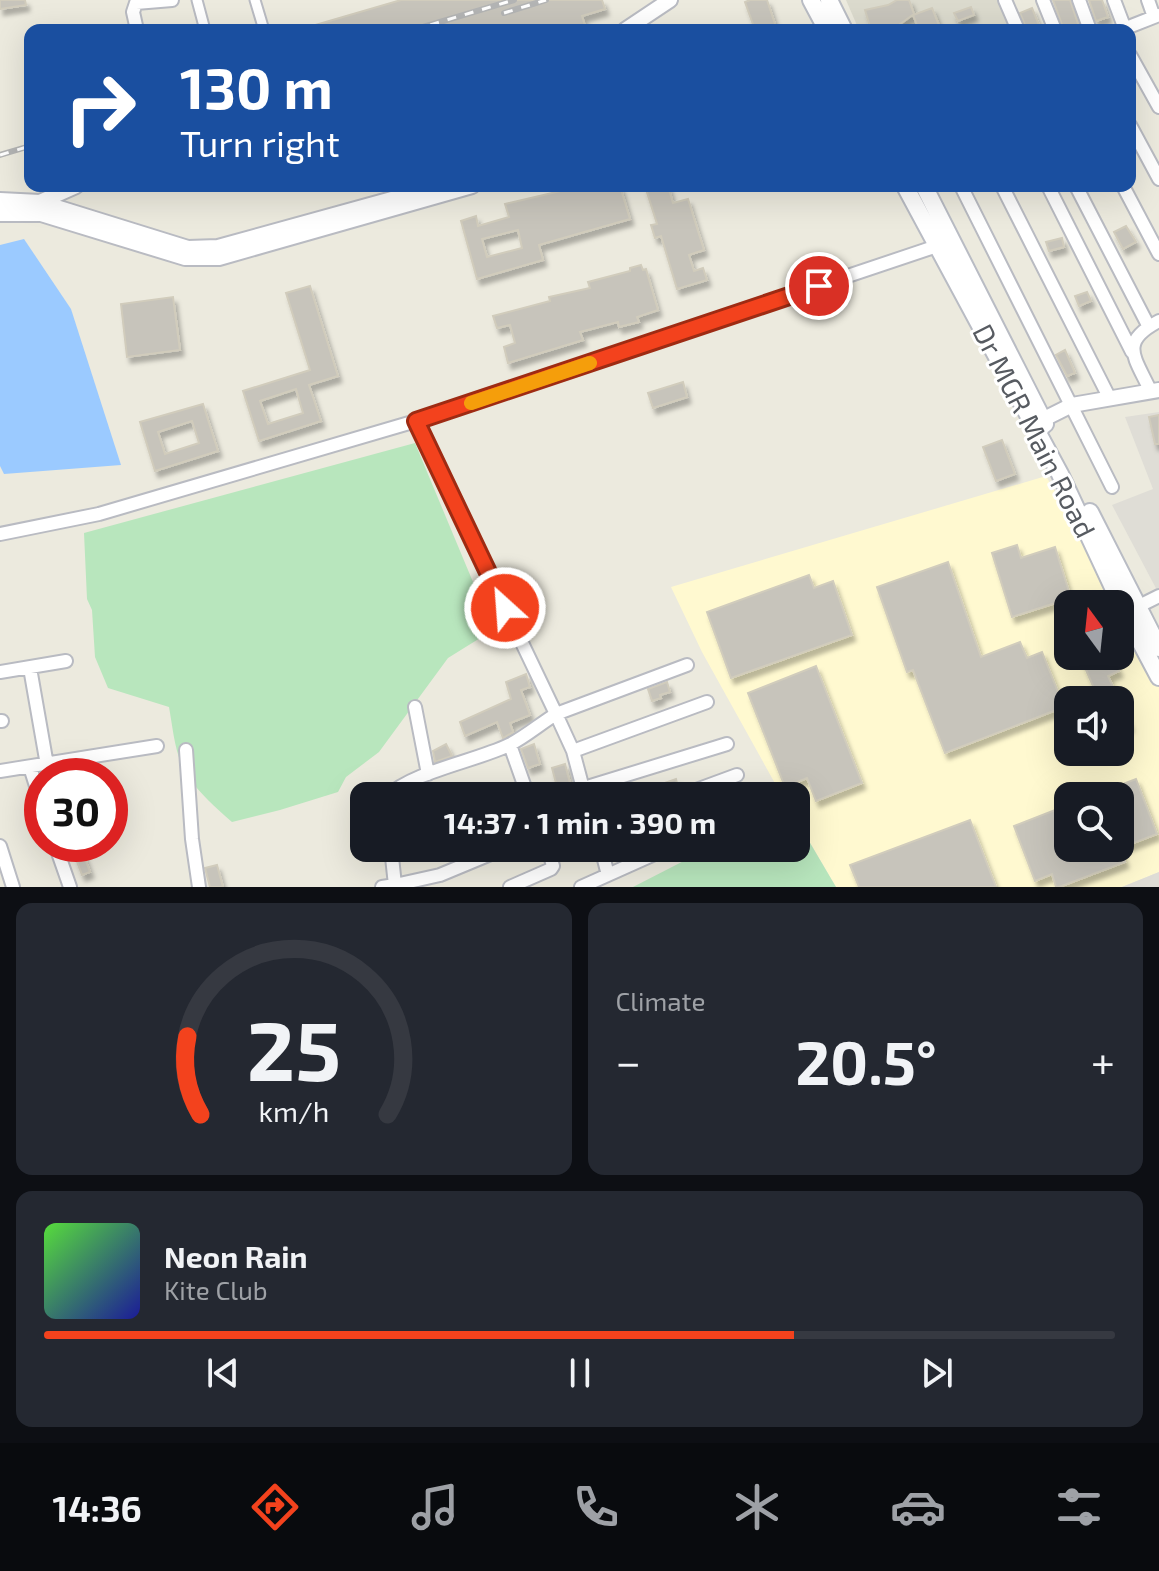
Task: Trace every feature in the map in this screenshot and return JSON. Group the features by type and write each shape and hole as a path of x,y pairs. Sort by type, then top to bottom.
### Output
{"main road":[{"path":"811,0 824,24"},
{"path":"829,0 841,24"},
{"name":"Dr MGR Main Road","path":"908,192 1038,422"},
{"name":"Dr MGR Main Road","path":"927,192 1060,474 1121,590"},
{"name":"Dr MGR Main Road","path":"1134,614 1159,648"},
{"name":"Dr MGR Main Road","path":"1134,617 1159,677"}],"street":[{"path":"136,24 133,12 136,3 172,0"},
{"path":"197,0 203,24"},
{"path":"255,0 262,24"},
{"path":"634,24 670,0"},
{"path":"1005,0 1015,24"},
{"path":"1043,0 1053,24"},
{"path":"1079,0 1088,24"},
{"path":"1114,0 1121,24"},
{"path":"1136,24 1156,16 1148,0"},
{"path":"1136,66 1159,107"},
{"path":"1136,136 1159,179"},
{"path":"0,214 40,208 66,192"},
{"path":"0,200 188,248 218,247 417,192"},
{"path":"40,208 185,258 219,258 451,192"},
{"path":"964,192 1112,487"},
{"path":"1005,192 1109,397"},
{"path":"1038,422 1072,405 1155,390 1132,352 1051,192"},
{"path":"1079,192 1154,324 1133,341 1132,352"},
{"path":"1126,192 1159,254"},
{"path":"0,534 99,514 416,421 937,246"},
{"path":"416,421 573,751 581,782"},
{"path":"1134,608 1159,596"},
{"path":"0,672 66,661"},
{"path":"412,782 510,745 556,714 687,665"},
{"path":"30,668 46,758"},
{"path":"573,751 707,702"},
{"path":"415,707 428,774"},
{"path":"614,782 727,744"},
{"path":"510,745 523,782"},
{"path":"88,758 157,746"},
{"path":"186,750 192,839 199,887"},
{"path":"0,771 24,768"},
{"path":"718,782 737,775"},
{"path":"0,846 13,887"},
{"path":"61,862 70,887"},
{"path":"394,862 391,886 440,875 471,862"},
{"path":"510,887 551,869 552,862"},
{"path":"605,862 608,875"},
{"path":"581,887 637,862"}],"shaded area":[{"path":"846,0 999,0 1008,24 856,24"},
{"path":"1159,412 1159,594 1112,505 1153,489 1125,417"},
{"path":"1046,476 1110,590 1054,590 1054,670 1134,670 1134,633 1159,677 1159,872 1122,887 836,887 810,843 810,782 774,782 702,652 671,587"},
{"path":"1159,872 1159,887 1122,887"}],"green space":[{"path":"415,443 493,630 448,658 379,752 346,777 338,792 232,822 202,794 183,768 169,707 108,688 95,657 92,610 87,599 84,533"},
{"path":"810,843 836,887 633,887 682,862 810,862"}],"water":[{"path":"24,239 71,309 121,465 4,474 0,466 0,245"}],"building":[{"path":"0,0 25,0 26,5 0,9"},
{"path":"401,0 602,0 605,9 582,16 584,24 319,24"},
{"path":"767,0 775,24 753,24 745,2"},
{"path":"897,0 909,0 914,14 900,24 869,24 865,10"},
{"path":"1053,0 1070,0 1078,24 1062,24"},
{"path":"1089,0 1102,0 1108,17 1096,21"},
{"path":"971,7 974,15 958,21 954,13"},
{"path":"932,8 939,24 917,24 913,15"},
{"path":"1032,8 1039,24 1025,24 1020,13"},
{"path":"556,192 622,192 630,219 539,245 543,260 477,279 461,221 476,216 478,226 509,217 505,204","holes":["518,230 522,248 487,257 482,239"]},
{"path":"647,192 670,192 673,203 688,199 704,250 689,255 694,271 703,268 707,280 677,289 661,236 655,238 651,225 657,224"},
{"path":"1126,226 1136,242 1123,249 1114,232"},
{"path":"1062,238 1064,247 1049,251 1046,242"},
{"path":"641,265 643,270 646,269 658,310 637,317 639,322 619,327 618,322 580,332 583,340 508,363 504,347 515,343 510,325 497,328 493,316 550,301 549,297 590,288 588,282"},
{"path":"310,286 338,376 309,385 321,421 259,441 243,391 310,370 286,293","holes":["296,389 303,413 268,424 260,401"]},
{"path":"1087,292 1091,301 1079,306 1075,296"},
{"path":"173,297 180,350 127,357 121,304"},
{"path":"1065,350 1075,373 1067,376 1056,355"},
{"path":"683,382 687,397 653,408 648,393"},
{"path":"203,404 218,451 155,471 140,422","holes":["192,421 199,443 165,454 158,432"]},
{"path":"1159,415 1159,444 1155,444 1149,417"},
{"path":"1002,440 1015,474 996,481 983,447"},
{"path":"1017,545 1021,558 1055,547 1068,590 1054,590 1054,603 1012,617 992,553"},
{"path":"948,562 981,657 1020,642 1027,658 1042,652 1056,686 1054,711 945,753 913,670 907,672 877,587"},
{"path":"809,575 814,588 833,581 852,635 731,678 707,612"},
{"path":"816,666 862,783 816,801 807,778 783,782 748,693"},
{"path":"1086,670 1119,670 1108,676 1113,686 1093,686"},
{"path":"526,674 530,687 521,690 530,715 510,723 513,732 503,738 497,722 465,736 460,722 511,699 506,682"},
{"path":"667,682 670,692 652,701 648,689"},
{"path":"446,744 452,756 435,762 433,751"},
{"path":"534,744 540,764 528,768 521,749"},
{"path":"565,764 570,782 556,782 552,768"},
{"path":"1136,779 1157,834 1134,843 1134,782 1128,782"},
{"path":"1054,810 1054,862 1125,862 1059,887 1056,887 1052,874 1035,881 1014,826"},
{"path":"970,820 996,887 859,887 850,865"},
{"path":"77,862 86,862 90,872 82,875"},
{"path":"217,865 223,887 210,887 205,868"}],"railway":[{"path":"433,24 514,0"},
{"path":"504,13 546,0"},
{"path":"0,155 24,148"}],"slow traffic":[{"path":"471,403 590,363"}],"route":[{"path":"505,608 416,421 819,286"}]}
